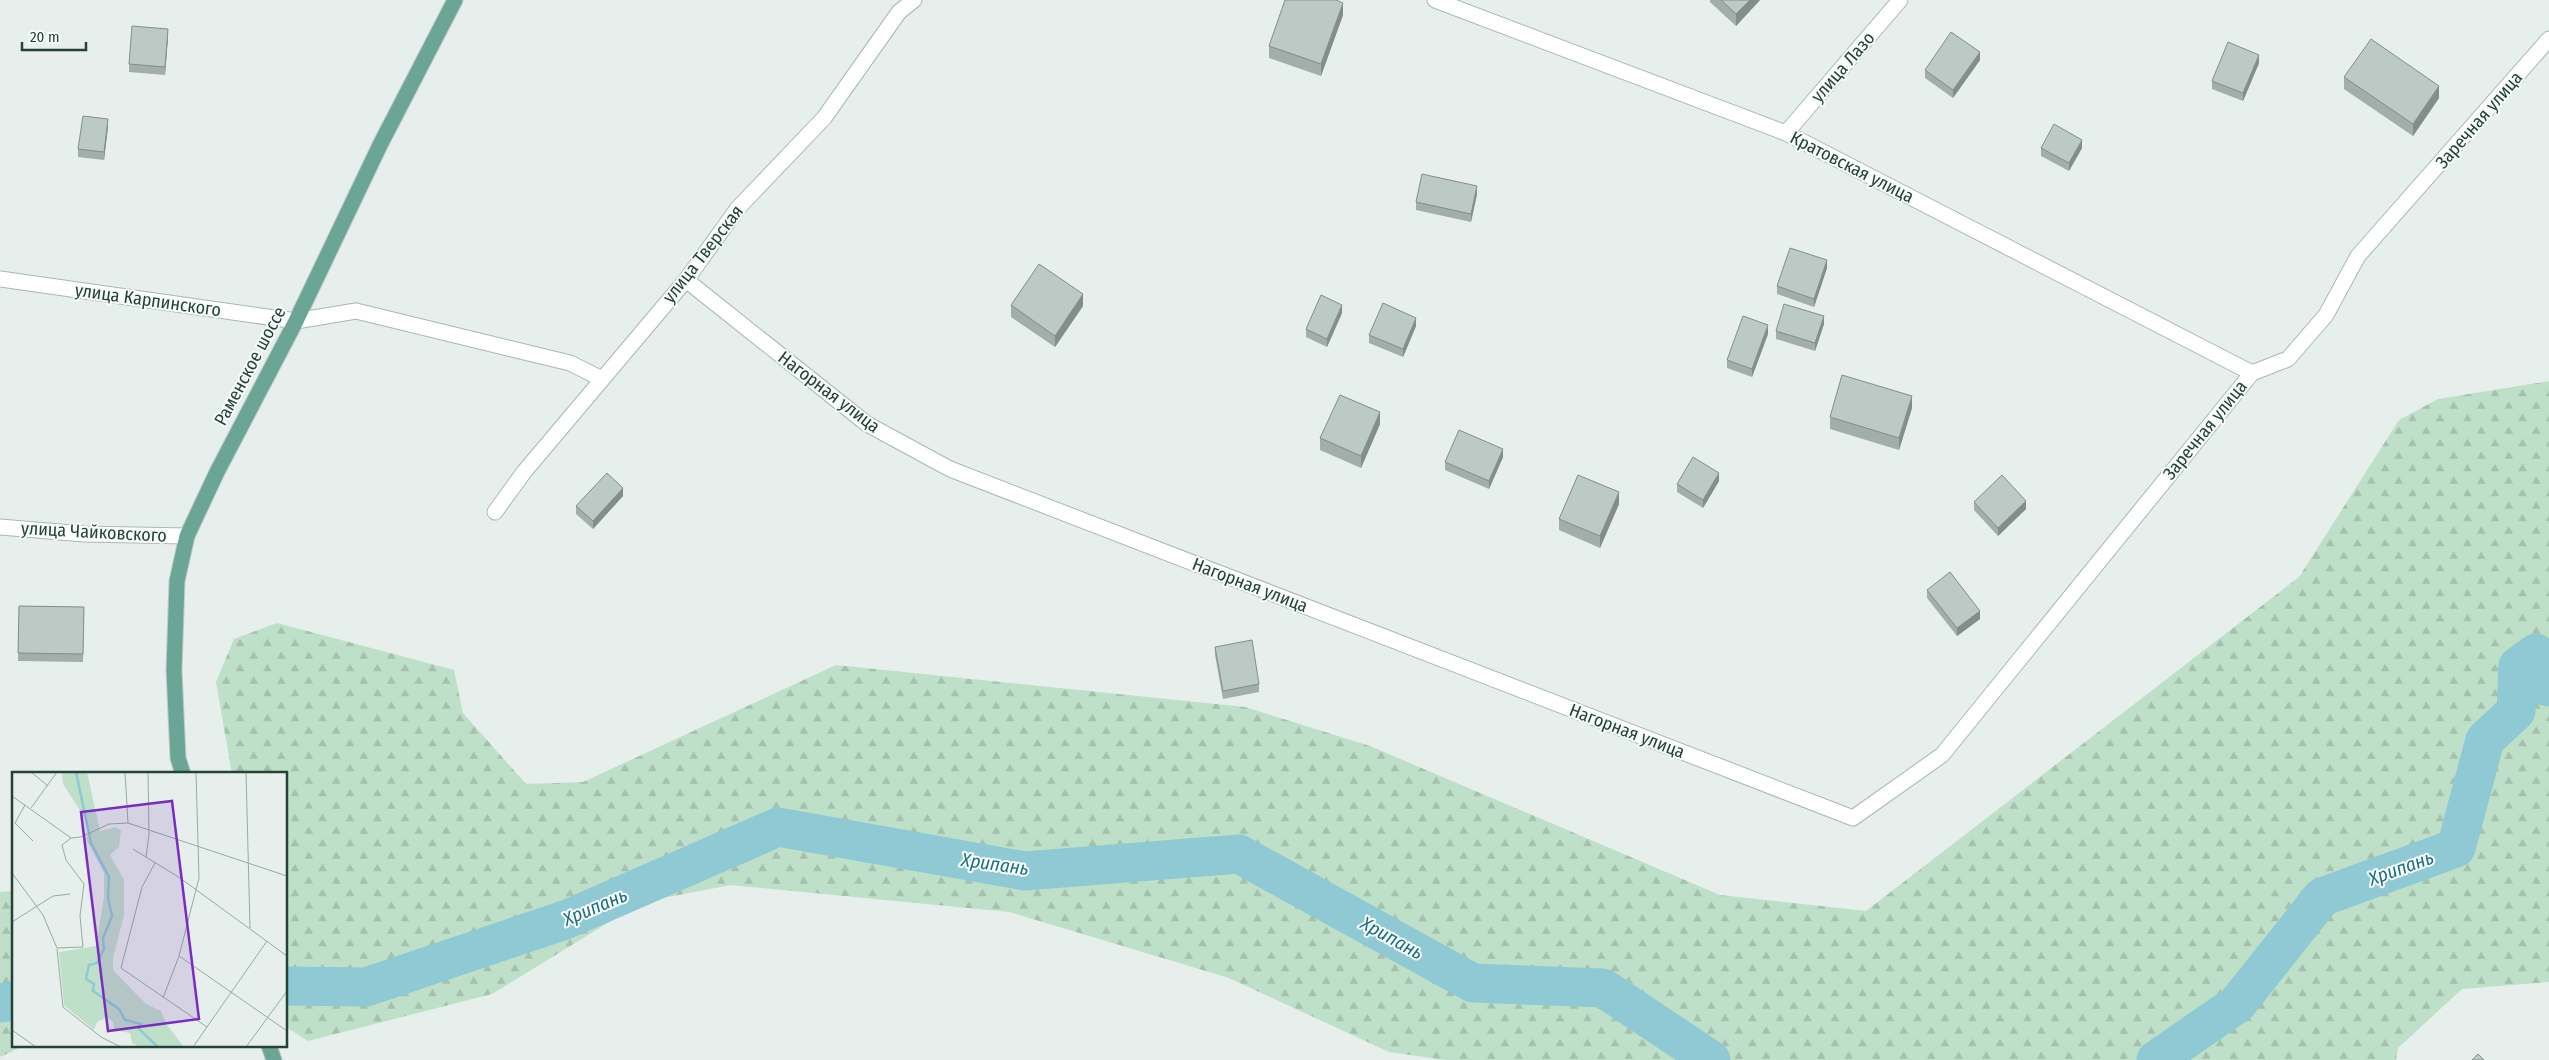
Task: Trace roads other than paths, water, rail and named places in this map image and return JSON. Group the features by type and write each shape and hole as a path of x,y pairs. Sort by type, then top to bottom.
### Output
{"main road":[{"name":"Раменское шоссе","path":"182,772 178,758 174,670 177,581 187,536 221,464 296,321 380,145 454,0"},
{"path":"270,1048 274,1060"}],"street":[{"name":"улица Тверская","path":"494,512 524,472 686,280 738,208 824,118 899,12 914,0"},
{"name":"Кратовская улица","path":"1435,0 1786,133 2252,373"},
{"name":"улица Лазо","path":"1786,133 1900,0"},
{"name":"Заречная улица","path":"1853,818 1942,755 2252,373 2288,359 2326,315 2358,256 2549,39"},
{"name":"улица Карпинского","path":"0,279 296,321 356,311 570,363 602,379"},
{"name":"Нагорная улица","path":"686,280 867,424 950,469 1853,818"},
{"name":"улица Чайковского","path":"0,527 84,534 187,536"}],"waterway":[{"name":"Хрипань","path":"2156,1060 2237,1004 2322,897 2456,848 2485,740 2516,711 2518,666 2536,653 2544,686 2549,687"},
{"name":"Хрипань","path":"288,986 366,987 565,920 778,827 1025,871 1239,854 1473,983 1603,988 1711,1060"},
{"name":"Хрипань","path":"0,1003 12,1001"}]}
